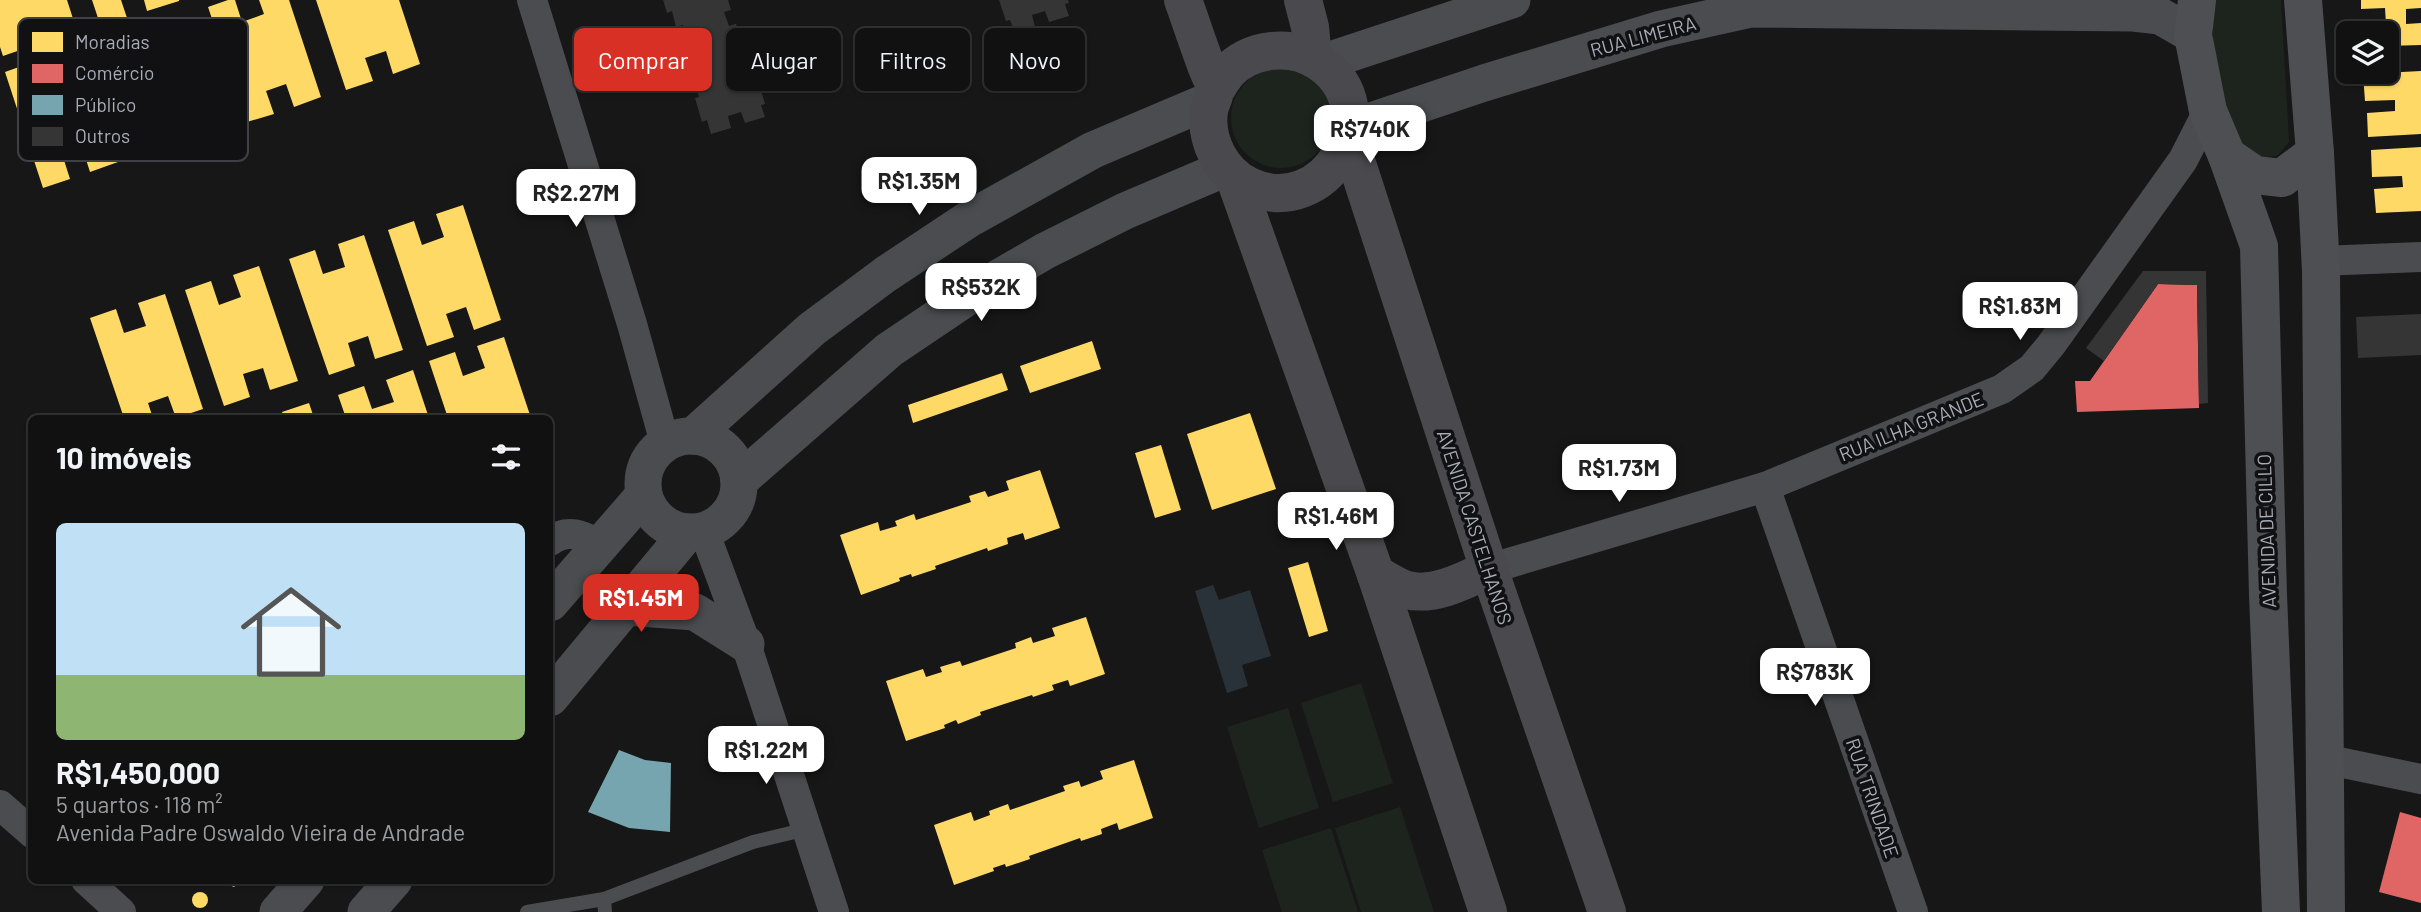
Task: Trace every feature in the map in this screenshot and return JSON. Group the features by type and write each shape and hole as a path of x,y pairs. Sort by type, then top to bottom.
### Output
{"main road":[{"path":"1183,0 1213,96"},
{"path":"1303,0 1317,61"},
{"path":"2304,0 2320,261 2326,912"},
{"name":"AVENIDA DE CILLO","path":"2195,18 2208,111 2259,246 2268,595 2281,912"},
{"path":"1317,61 1303,53 1283,50 1264,52 1245,59 1228,72 1213,96 1209,113 1210,135 1217,155 1230,172 1249,186 1270,192 1292,191 1313,184 1328,173 1340,159 1349,134"},
{"name":"AVENIDA CASTELHANOS","path":"1317,61 1337,78 1347,97 1349,134 1489,569 1607,912"},
{"path":"2227,156 2255,175 2282,177 2315,153"},
{"path":"1230,172 1376,575 1488,912"},
{"path":"1376,575 1407,590 1424,590 1465,581 1489,569"}],"street":[{"path":"532,0 632,324 679,440"},
{"path":"1317,61 1512,0"},
{"name":"RUA LIMEIRA","path":"1349,134 1484,83 1661,29 1751,9 2133,13 2195,18"},
{"path":"679,440 715,442 732,458 739,481 738,494 734,506 716,525 696,531 665,525 656,518 644,495 643,477 650,458 679,440 811,329 886,274 969,219 1093,150 1213,96"},
{"name":"RUA ILHA GRANDE","path":"1489,569 1765,486 2002,389 2032,368 2051,345 2183,160 2208,111"},
{"path":"739,481 889,350 981,288 1045,251 1125,211 1230,172"},
{"path":"2320,261 2421,257"},
{"name":"RUA TRINDADE","path":"1765,486 1913,912"},
{"path":"553,600 644,495"},
{"path":"553,694 626,607 696,531"},
{"path":"696,531 746,644 834,912"},
{"path":"553,539 560,534 583,535 601,545"},
{"path":"626,607 695,612 746,644"},
{"path":"2324,759 2421,779"},
{"path":"0,805 28,830"},
{"path":"90,884 121,912"},
{"path":"278,912 302,884"},
{"path":"366,912 390,884"}],"lane":[{"path":"527,912 605,906 753,842 807,829"}],"shaded area":[{"path":"2216,0 2281,0 2289,142 2277,156 2252,158 2237,148 2213,64 2213,8"},
{"path":"1281,68 1300,72 1316,83 1327,99 1331,118 1327,137 1316,153 1300,164 1281,168 1262,164 1246,153 1235,137 1231,118 1235,99 1246,83 1262,72"},
{"path":"1213,585 1219,600 1250,590 1271,656 1242,665 1248,686 1227,693 1195,591"},
{"path":"1361,683 1393,783 1333,802 1301,703"},
{"path":"1288,708 1319,808 1259,828 1227,727"},
{"path":"1400,807 1434,912 1361,912 1335,828"},
{"path":"1331,828 1358,912 1282,912 1262,850"}],"building: Moradias":[{"path":"0,0 67,0 73,18 18,18 18,51 3,56 0,47"},
{"path":"92,0 121,0 127,18 98,18"},
{"path":"144,0 179,0 179,1 147,11"},
{"path":"235,0 241,18 212,18 208,7"},
{"path":"259,0 289,0 321,97 294,107 286,84 266,91 274,114 248,122 248,20 264,14"},
{"path":"316,0 399,0 420,64 393,74 386,51 365,58 373,81 346,90"},
{"path":"2361,0 2421,0 2421,8 2406,9 2406,24 2421,23 2421,45 2399,46 2399,21 2386,21 2385,8 2361,9"},
{"path":"18,67 18,112 5,72"},
{"path":"2421,71 2421,134 2368,137 2367,113 2395,111 2395,100 2365,101 2364,84 2399,84 2399,72"},
{"path":"2421,147 2421,211 2376,213 2374,189 2403,187 2402,176 2372,177 2371,150"},
{"path":"34,161 64,161 70,179 43,188"},
{"path":"86,161 118,161 118,162 90,172"},
{"path":"463,205 501,320 474,330 466,307 446,314 454,337 427,346 388,230 414,221 422,245 444,237 436,214"},
{"path":"364,235 403,350 375,359 368,336 348,343 355,366 329,375 289,259 315,250 323,274 345,267 338,244"},
{"path":"259,266 298,381 270,390 263,368 243,374 250,397 224,406 185,290 211,281 219,305 241,297 233,275"},
{"path":"165,294 203,409 185,415 175,415 168,396 148,403 152,415 123,415 90,318 116,309 124,333 146,326 138,303"},
{"path":"504,337 530,415 447,415 429,361 455,352 463,376 485,368 477,346"},
{"path":"1092,341 1101,369 1030,393 1020,366"},
{"path":"413,370 428,415 345,415 338,395 364,386 372,409 394,402 386,380"},
{"path":"1002,373 1008,390 913,423 908,405"},
{"path":"309,403 313,415 283,415 282,412"},
{"path":"1250,413 1276,489 1212,510 1187,434"},
{"path":"1161,445 1181,510 1155,518 1135,453"},
{"path":"1040,470 1060,528 1025,540 1023,533 1007,538 1008,544 988,551 987,548 912,577 911,574 899,578 900,581 861,595 840,535 878,522 880,531 897,526 895,521 914,514 916,520 971,502 969,496 985,491 988,497 1009,490 1006,481"},
{"path":"1308,562 1328,631 1309,637 1288,568"},
{"path":"1086,617 1105,674 1070,686 1068,680 1052,685 1054,690 980,712 981,715 958,724 956,720 944,725 945,728 906,741 886,681 923,669 926,677 942,672 940,667 960,661 962,666 1016,648 1015,643 1031,637 1033,643 1055,636 1052,628"},
{"path":"1134,760 1153,818 1119,830 1117,823 1101,829 1102,834 1081,841 1080,838 1029,856 1030,859 1006,867 1005,864 993,868 994,871 954,885 934,825 971,812 974,821 990,815 989,811 1008,804 1010,810 1065,791 1063,786 1079,781 1081,787 1103,779 1100,771"},
{"path":"197,892 203,892 208,900 206,906 197,908 192,903 192,897"}],"building: Comércio":[{"path":"2158,284 2197,285 2199,408 2077,412 2075,381 2090,381"},
{"path":"2400,812 2421,818 2421,903 2379,892"}],"building: Público":[{"path":"619,750 645,760 671,763 670,832 629,828 588,812"}],"building: Outros":[{"path":"663,0 728,0 731,10 724,12 729,26 736,24 737,28 726,28 726,91 761,91 765,104 761,105 765,117 745,123 741,112 728,116 731,128 711,134 707,120 702,122 695,98 699,97 697,91 712,91 712,28 684,28 683,25 676,27 672,11 667,13"},
{"path":"999,0 1068,0 1069,3 1065,4 1069,16 1049,22 1045,11 1032,15 1035,27 1032,28 1013,28 1010,20 1006,21"},
{"path":"2143,271 2206,271 2208,403 2199,404 2197,285 2158,284 2104,361 2086,348"},
{"path":"2421,314 2421,355 2358,358 2356,317"}]}
